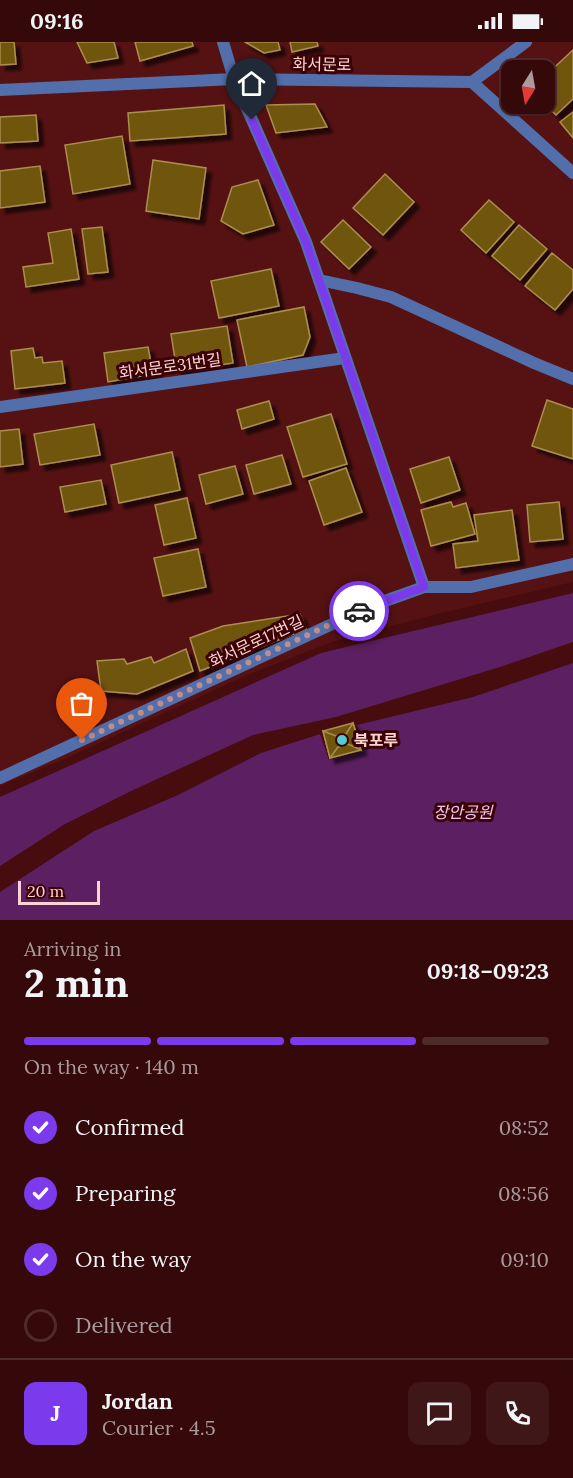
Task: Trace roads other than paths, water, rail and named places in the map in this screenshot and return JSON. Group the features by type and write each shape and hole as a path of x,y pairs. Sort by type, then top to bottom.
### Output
{"street":[{"path":"223,42 234,79 306,242 424,587"},
{"path":"526,42 472,82 573,173"},
{"name":"화서문로","path":"0,90 234,79 472,82"},
{"path":"319,280 392,297 573,379"},
{"name":"화서문로31번길","path":"0,407 345,358"},
{"name":"화서문로17번길","path":"0,778 371,606 424,587 471,587 573,564"}],"place":[{"name":"북포루","path":"342,740"}],"park label":[{"name":"장안공원","path":"463,812"}]}
